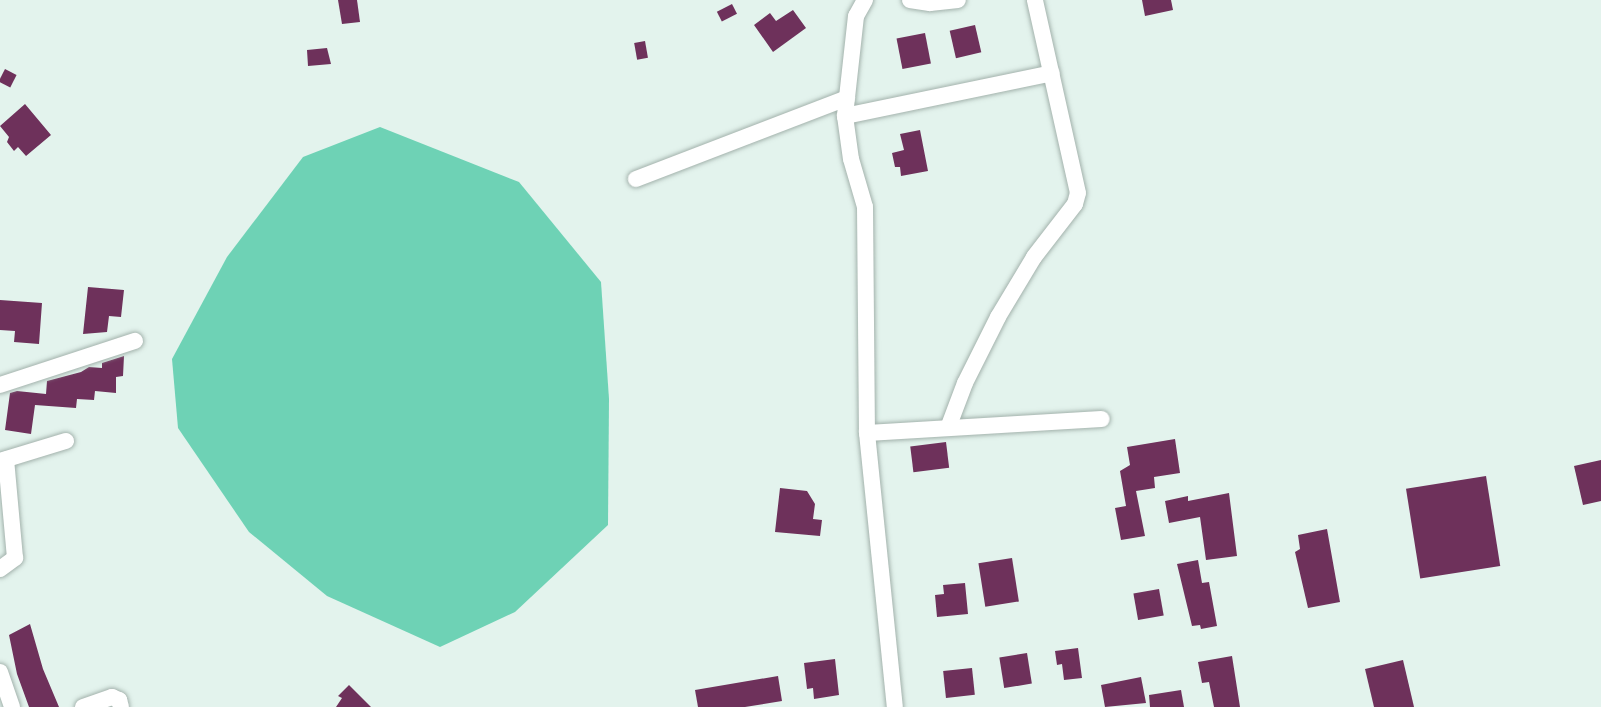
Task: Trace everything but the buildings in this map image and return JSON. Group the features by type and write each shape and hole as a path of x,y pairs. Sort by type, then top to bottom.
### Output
{"street":[{"path":"865,0 856,16 845,116 850,159 865,207 867,433 894,707"},
{"path":"910,0 930,3 958,0"},
{"path":"948,428 965,383 998,317 1034,257 1075,204 1076,179 1035,0"},
{"path":"845,116 1052,73"},
{"path":"636,179 847,98"},
{"path":"0,385 135,341"},
{"path":"867,433 1102,419"},
{"path":"0,569 15,558 3,460 66,441"},
{"path":"0,672 12,707"},
{"path":"83,707 112,696 121,707"}],"shaded area":[{"path":"380,127 519,182 601,282 609,399 608,525 515,612 440,647 327,596 249,532 178,428 172,359 227,257 303,157"}]}
